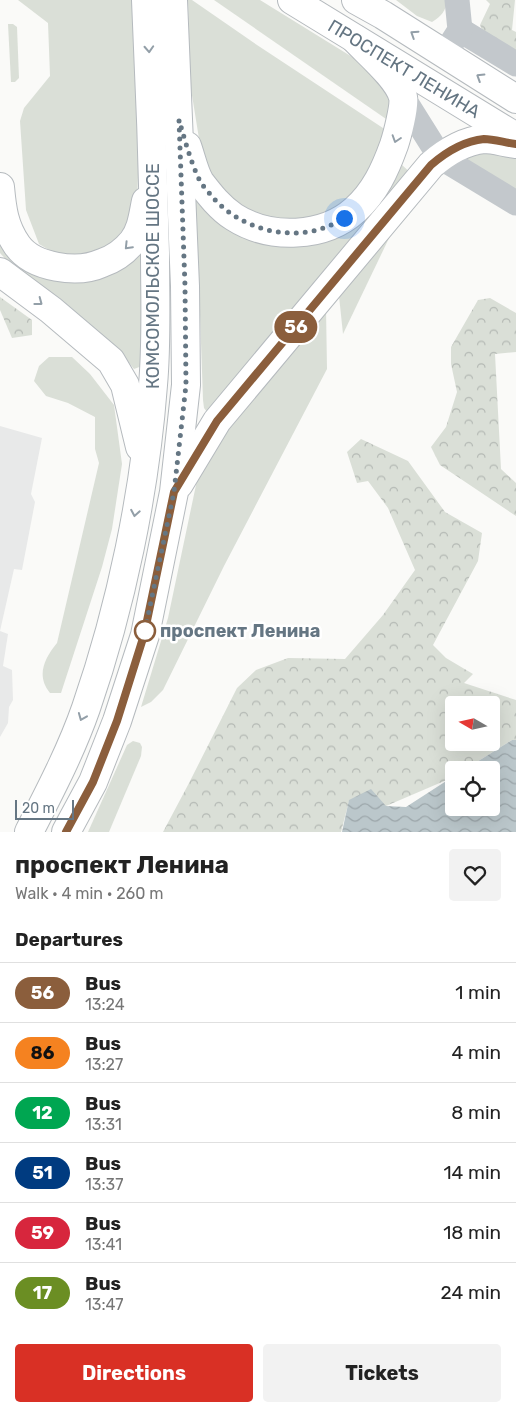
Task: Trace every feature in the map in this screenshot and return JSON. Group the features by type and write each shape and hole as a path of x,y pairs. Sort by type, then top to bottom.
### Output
{"main road":[{"name":"КОМСОМОЛЬСКОЕ ШОССЕ","path":"29,832 61,770 86,708 113,618 131,539 144,465 153,385 155,340 153,150 146,0"},
{"name":"КОМСОМОЛЬСКОЕ ШОССЕ","path":"66,832 93,782 117,721 144,635 174,492 186,385 185,286 173,0"},
{"name":"ПРОСПЕКТ ЛЕНИНА","path":"292,0 516,137"},
{"name":"ПРОСПЕКТ ЛЕНИНА","path":"356,0 379,7 445,54 516,99"},
{"path":"179,120 199,180 219,206 235,218 253,226 282,233 309,231 334,224 355,210 378,184 398,132 404,98 395,82 354,39"},
{"path":"174,492 217,421 431,165 459,145 485,139 516,144"},
{"path":"0,187 4,223 18,247 34,260 54,267 77,269 101,264 118,255 133,240 142,224 153,150"},
{"path":"0,272 51,310 111,361 125,385 144,465"}],"street":[{"path":"445,54 460,30 457,0"},
{"path":"460,30 516,64"},
{"path":"404,98 440,157 516,204"}],"shaded area":[{"path":"0,426 42,438 31,494 35,502 22,570 14,569 0,631"},
{"path":"0,631 8,634 3,666 12,670 13,700 9,707 8,723 0,737"}],"green space":[{"path":"18,0 137,0 141,94 137,204 127,225 112,243 95,253 74,257 54,253 39,244 26,210 20,121 24,108 50,76 48,23"},
{"path":"188,0 192,0 386,130 379,158 344,207 289,224 240,209 211,177 202,157 190,83"},
{"path":"214,0 260,0 370,68 382,79 391,104 389,121"},
{"path":"396,0 448,0 443,13 432,22 417,16"},
{"path":"486,0 515,0 512,30 516,32 516,67 495,60 480,25 490,4"},
{"path":"8,24 13,24 17,27 19,78 15,82 11,82"},
{"path":"487,150 516,158 516,193 461,159"},
{"path":"402,165 413,175 207,412 204,408 203,400 198,257 193,193 255,239 375,208 392,186"},
{"path":"391,234 343,334 339,296"},
{"path":"0,235 50,279 78,282 103,278 122,268 143,250 142,366 134,369 103,336 15,269 0,253"},
{"path":"0,297 32,320 32,335 12,338 0,310"},
{"path":"490,298 516,313 516,352 495,354 501,469 516,483 516,516 440,465 431,447 446,427 457,392 451,364 451,347 478,300"},
{"path":"326,308 327,369 224,566 163,690 151,702 141,707 168,618 200,466 211,448"},
{"path":"49,357 72,357 90,374 114,405 122,464 112,529 102,567 61,693 50,693 43,680 43,668 48,655 57,643 99,463 95,449 95,417 68,403 46,396 34,381 39,366"},
{"path":"361,439 408,461 445,512 482,533 478,561 433,645 446,658 473,674 464,683 516,700 516,740 512,740 500,748 500,696 445,696 445,751 494,751 478,761 445,761 445,781 386,806 349,801 341,832 163,832 237,688 256,670 288,658 345,659 383,615 415,570 388,508 368,481 357,483 347,452"},
{"path":"133,741 140,743 142,747 141,756 109,832 88,832 127,745"}],"water":[{"path":"512,740 516,740 516,832 342,832 349,800 371,789 386,806 406,807 445,782 445,816 500,816 500,761 478,761 494,751 500,751 500,748"}],"bus line":[{"name":"56","path":"66,832 93,782 117,721 144,635 174,492 217,421 431,165 459,145 485,139 516,144"}],"place":[{"name":"проспект Ленина","path":"145,631"}],"route":[{"path":"145,631 144,635 174,492 186,385 185,286 179,120 199,180 219,206 235,218 253,226 282,233 309,231 334,224 344,218"}]}
